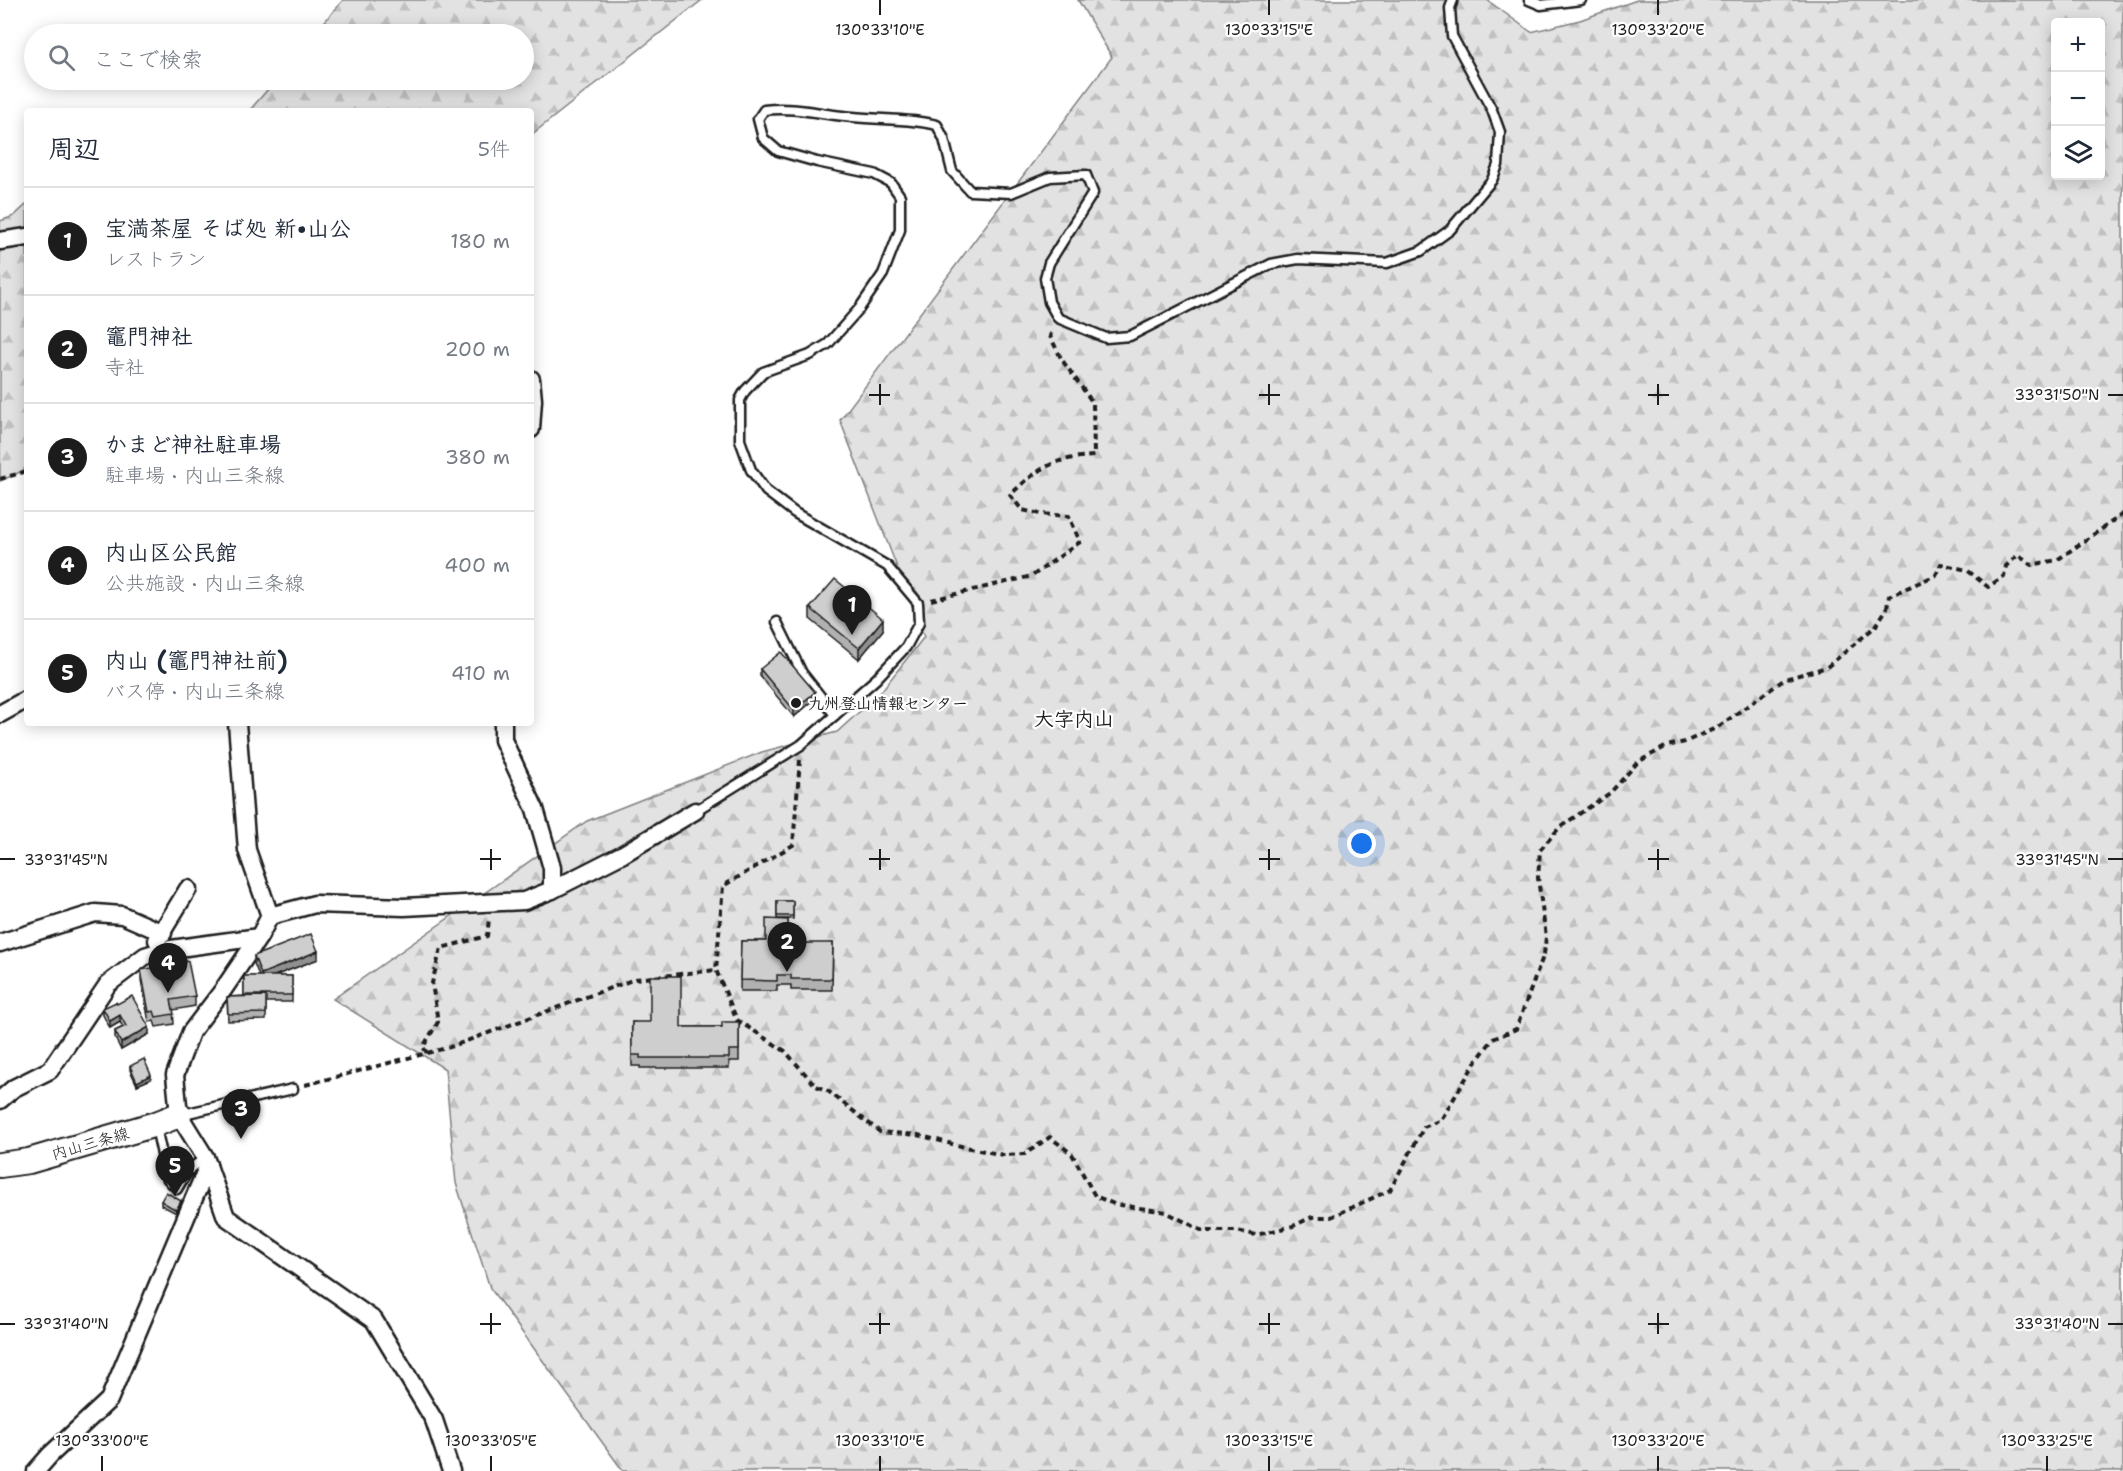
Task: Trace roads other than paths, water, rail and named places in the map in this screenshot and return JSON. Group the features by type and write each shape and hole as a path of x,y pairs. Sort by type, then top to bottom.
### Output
{"main road":[{"name":"内山三条線","path":"0,1165 29,1161 156,1124 179,1115"}],"street":[{"path":"0,241 24,237"},
{"path":"0,714 24,701"},
{"path":"236,726 247,850 270,916 259,937 192,1032 175,1075 179,1115 206,1161 226,1218 374,1320 434,1420 451,1471"},
{"path":"503,726 503,740 535,809 552,868 552,890"},
{"path":"270,916 315,904 404,907 524,901 552,890 623,854 695,811"},
{"path":"0,1100 14,1088 50,1070 108,984 145,956 163,933 188,889"},
{"path":"0,943 94,913 122,915 163,933"},
{"path":"145,956 164,950 259,937"},
{"path":"36,1471 109,1400 206,1161"}],"lane":[{"path":"695,811 801,745 876,679 906,647 919,623 918,603 887,566 795,513 766,491 751,470 740,440 740,400 746,391 763,372 810,355 828,344 859,309 883,274 900,230 900,196 891,183 874,174 778,151 763,138 758,119 764,110 782,108 851,117 921,121 937,125 944,139 952,171 970,191 1011,193 1050,177 1086,175 1093,193 1049,263 1045,278 1049,302 1058,318 1106,338 1130,336 1271,264 1298,259 1387,263 1420,251 1450,230 1492,180 1498,165 1500,132 1492,110 1452,36 1450,8 1453,0"},
{"path":"1529,0 1541,5 1581,0"},
{"path":"777,622 802,673 835,715"},
{"path":"179,1115 293,1089"},
{"path":"156,1124 167,1178 177,1189 187,1172 206,1161"}],"place":[{"name":"宝満茶屋 そば処 新•山公","path":"852,635"},
{"name":"九州登山情報センター","path":"796,703"},
{"name":"竈門神社","path":"787,972"},
{"name":"内山区公民館","path":"168,993"},
{"name":"かまど神社駐車場","path":"241,1139"},
{"name":"内山 (竈門神社前)","path":"175,1196"}],"district":[{"name":"大字内山","path":"1074,719"}]}
